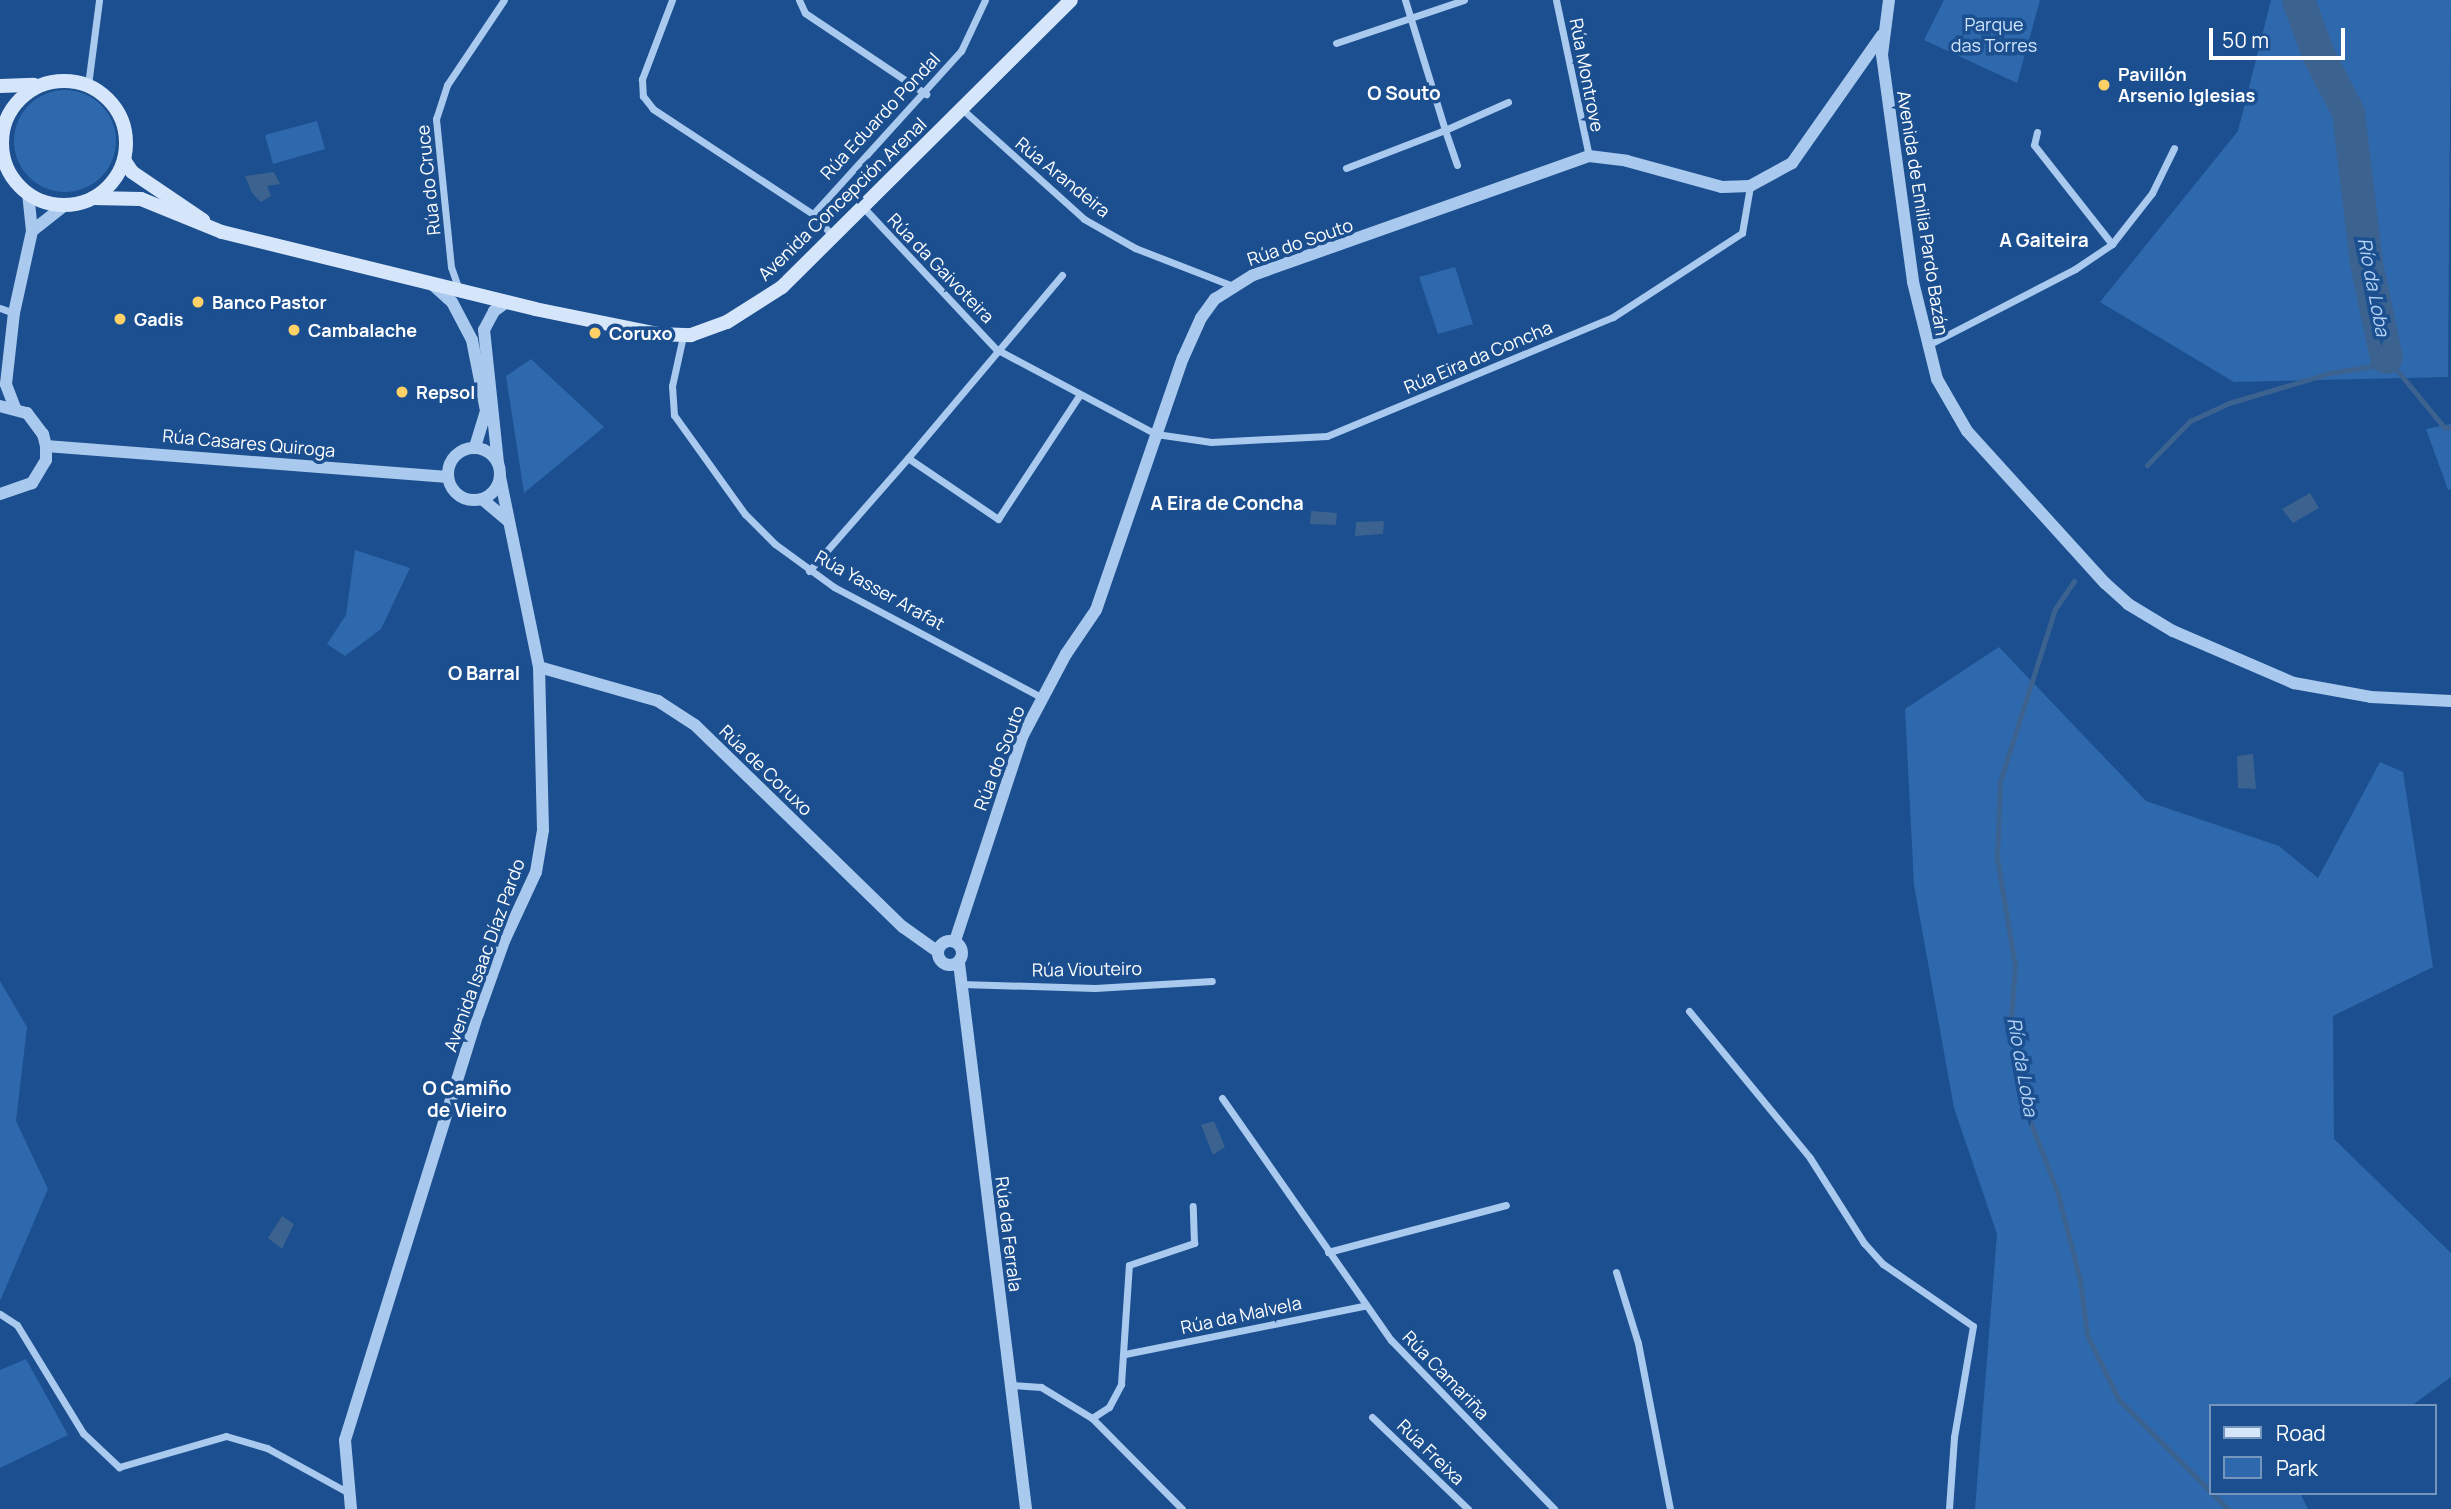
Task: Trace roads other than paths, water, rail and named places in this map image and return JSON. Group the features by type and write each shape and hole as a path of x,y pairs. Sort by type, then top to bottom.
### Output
{"main road":[{"name":"Avenida Concepción Arenal","path":"222,232 507,302 683,336 708,331 756,306 834,236 1071,0"},
{"path":"0,86 67,80 88,85 107,98 122,121 124,160 117,175 93,198"},
{"path":"43,84 19,99 2,121 5,163 28,194 65,205 93,198 141,199 222,232"},
{"path":"124,160 132,172 222,232"}],"street":[{"path":"88,85 99,0"},
{"name":"Rúa do Cruce","path":"460,291 451,267 436,119 447,85 504,0"},
{"path":"672,0 642,79 643,96 653,109 813,214 834,236"},
{"path":"799,0 805,13 926,93"},
{"name":"Rúa Eduardo Pondal","path":"813,214 926,93 961,51 985,0"},
{"path":"1405,0 1457,165"},
{"path":"1336,43 1464,0"},
{"name":"Rúa Montrove","path":"1556,0 1589,156"},
{"name":"Avenida de Emilia Pardo Bazán","path":"1889,0 1882,35 1913,282 1926,346 1937,379 1967,430 2128,604 2198,643 2294,682 2371,697 2451,701"},
{"path":"1750,186 1792,163 1882,35"},
{"path":"1346,168 1445,130 1508,102"},
{"name":"Rúa Arandeira","path":"961,109 1084,219 1135,248 1233,286"},
{"path":"2037,132 2034,145 2112,243"},
{"path":"1926,346 2076,269 2112,243 2152,194 2174,148"},
{"name":"Rúa do Souto","path":"955,941 1022,737 1041,697 1105,589 1156,434 1201,317 1215,299 1233,286 1589,156 1627,161 1722,187 1750,186"},
{"name":"Rúa Eira da Concha","path":"1156,434 1211,442 1327,436 1456,385 1613,317 1742,233 1750,186"},
{"path":"0,494 32,484 46,460 46,446 36,422 15,408 3,389 14,313 32,231 28,194"},
{"path":"32,231 65,205"},
{"name":"Rúa da Gaivoteira","path":"863,207 996,349 1156,434"},
{"name":"Rúa da Gaivoteira","path":"809,571 1062,275"},
{"path":"433,285 452,302 472,340 486,411 475,447"},
{"path":"482,499 495,490 500,477 484,330 494,311 507,302"},
{"path":"0,308 14,313"},
{"name":"Rúa Yasser Arafat","path":"683,336 672,386 680,428 745,514 809,571 1041,697"},
{"path":"908,458 998,519 1080,394"},
{"path":"0,406 15,408"},
{"name":"Rúa Casares Quiroga","path":"46,446 448,477"},
{"path":"498,463 492,455 475,447 458,453 448,477 456,493 482,499 510,523"},
{"name":"Avenida Isaac Díaz Pardo","path":"351,1509 345,1440 395,1272 478,1014 504,941 536,872 543,830 539,667 500,477"},
{"name":"Rúa de Coruxo","path":"539,667 658,701 695,725 903,927 938,952"},
{"path":"955,941 963,951 959,963 945,965 938,952 943,943 955,941"},
{"name":"Rúa da Ferrala","path":"959,963 1026,1509"},
{"name":"Rúa Viouteiro","path":"961,984 1095,988 1212,981"},
{"path":"1689,1011 1810,1158 1864,1243 1883,1264 1973,1326 1954,1437 1949,1509"},
{"name":"Rúa Camariña","path":"1222,1098 1364,1306 1391,1340 1554,1509"},
{"path":"1328,1252 1506,1205"},
{"path":"1092,1418 1109,1407 1121,1384 1129,1265 1194,1243 1193,1206"},
{"path":"1616,1272 1638,1343 1670,1509"},
{"name":"Rúa da Malvela","path":"1125,1354 1364,1306"},
{"path":"0,1314 17,1325 83,1433 119,1467 226,1436 267,1448 349,1493"},
{"path":"1011,1385 1041,1387 1092,1418 1182,1509"},
{"name":"Rúa Freixa","path":"1372,1417 1468,1509"}],"waterway":[{"name":"Río da Loba","path":"2298,0 2318,54 2348,112 2366,263 2386,357"},
{"name":"Río da Loba","path":"2147,465 2190,421 2229,403 2330,373 2373,366 2386,357 2444,427 2451,428"},
{"name":"Río da Loba","path":"2074,581 2055,609 2000,781 1997,858 2015,965 2011,1018 2027,1113 2057,1191 2080,1280 2087,1335 2119,1400 2210,1491"},
{"name":"Río da Loba","path":"2214,1495 2228,1509"}],"place":[{"name":"Pavillón Arsenio Iglesias","path":"2104,85"},
{"name":"Banco Pastor","path":"198,302"},
{"name":"Gadis","path":"120,319"},
{"name":"Cambalache","path":"294,330"},
{"name":"Coruxo","path":"595,333"},
{"name":"Repsol","path":"402,392"}],"district":[{"name":"O Souto","path":"1404,94"},
{"name":"A Gaiteira","path":"2044,241"},
{"name":"A Eira de Concha","path":"1227,504"},
{"name":"O Barral","path":"484,674"},
{"name":"O Camiño de Vieiro","path":"467,1100"}],"park label":[{"name":"Parque das Torres","path":"1994,35"}]}
